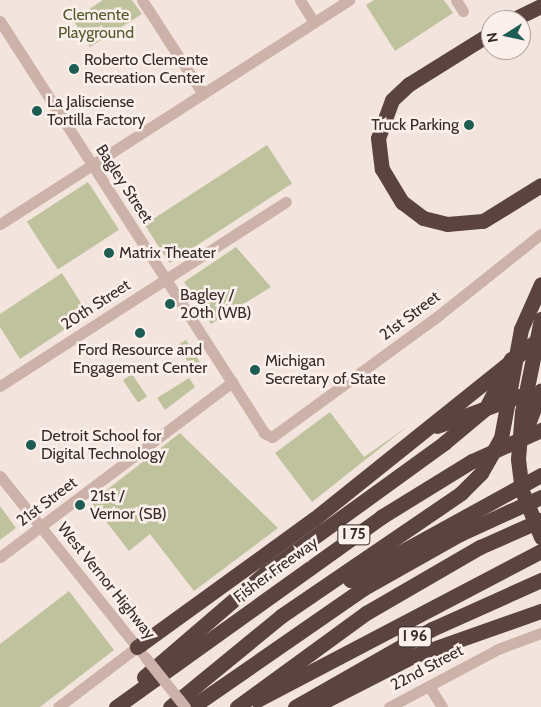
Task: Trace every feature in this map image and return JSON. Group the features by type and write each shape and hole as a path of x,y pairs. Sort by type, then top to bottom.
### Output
{"highway":[{"path":"481,39 409,84 392,100 378,138 382,169 394,193 411,210 447,224 483,220 541,185"},
{"path":"111,707 266,572 444,443 492,400 541,284"},
{"path":"541,319 522,412 518,459 522,491 541,537"},
{"path":"170,707 312,593 461,493 481,473 501,438 522,328"},
{"path":"141,652 314,519 541,337"},
{"path":"518,459 541,390"},
{"path":"416,437 492,403 541,390"},
{"name":"Fisher Freeway","path":"116,707 381,517 472,461 541,430"},
{"path":"232,658 365,570 473,509 541,475"},
{"path":"192,707 364,588 460,534 541,497"},
{"path":"237,707 366,613 480,547 541,520"},
{"path":"245,707 432,604 541,551"},
{"name":"I 96","path":"295,707 432,628 541,580"},
{"path":"313,707 413,656 541,611"}],"street":[{"path":"142,0 203,94"},
{"path":"300,0 314,22"},
{"path":"0,224 349,0"},
{"path":"456,0 463,11"},
{"name":"Bagley Street","path":"0,21 264,433 272,437"},
{"name":"20th Street","path":"0,386 286,202"},
{"name":"21st Street","path":"272,437 439,315 541,234"},
{"name":"21st Street","path":"0,557 232,382"},
{"name":"West Vernor Highway","path":"0,476 185,707"},
{"name":"22nd Street","path":"389,707 480,658 541,633"},
{"path":"58,707 141,652"},
{"path":"428,686 442,707"}],"green space":[{"name":"Clemente Playground","path":"103,0 132,0 142,14 90,47 73,20"},
{"path":"374,0 444,0 453,13 395,51 366,5"},
{"path":"267,145 292,184 170,263 145,225"},
{"path":"88,182 119,230 58,270 27,222"},
{"path":"236,247 271,287 211,324 184,282"},
{"path":"62,273 88,314 20,359 0,327 0,314"},
{"path":"186,340 200,362 191,367 178,345"},
{"path":"132,374 147,396 138,403 123,380"},
{"path":"189,378 195,387 165,410 157,398"},
{"path":"330,412 364,457 408,426 312,502 275,453"},
{"path":"180,433 278,528 194,591 150,534 129,551 91,502"},
{"path":"0,506 16,528 0,540"},
{"path":"69,591 114,650 40,707 0,707 0,644"}],"place":[{"name":"Roberto Clemente Recreation Center","path":"74,69"},
{"name":"La Jalisciense Tortilla Factory","path":"37,111"},
{"name":"Truck Parking","path":"469,125"},
{"name":"Matrix Theater","path":"109,253"},
{"name":"Bagley / 20th (WB)","path":"170,304"},
{"name":"Ford Resource and Engagement Center","path":"140,333"},
{"name":"Michigan Secretary of State","path":"255,370"},
{"name":"Detroit School for Digital Technology","path":"31,445"},
{"name":"21st / Vernor (SB)","path":"80,505"}]}
